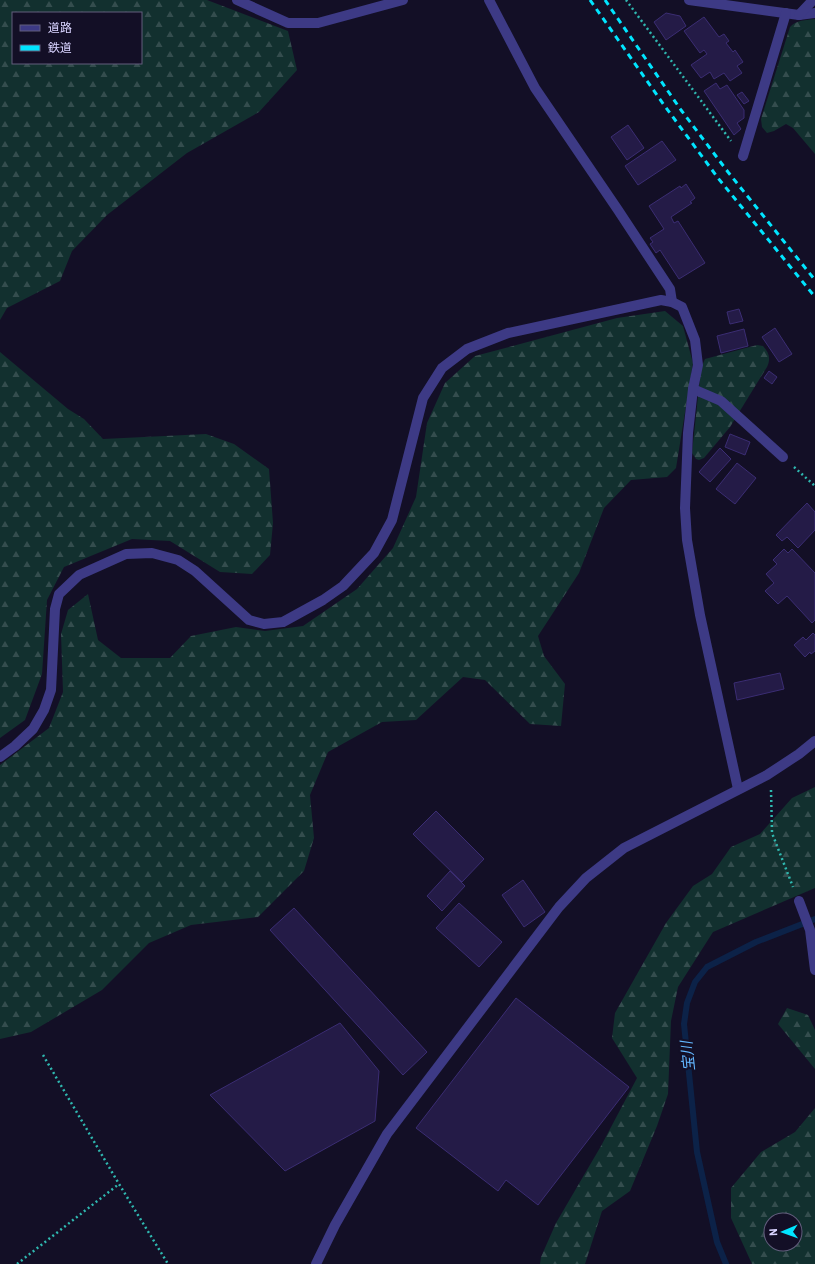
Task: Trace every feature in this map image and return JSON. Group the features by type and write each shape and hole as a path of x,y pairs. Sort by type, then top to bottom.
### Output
{"street":[{"path":"237,0 288,23 318,23 403,0"},
{"path":"489,0 535,88 670,288 672,302"},
{"path":"689,0 799,15 815,13"},
{"path":"799,15 813,0"},
{"path":"743,156 786,13"},
{"path":"0,757 15,746 33,729 44,710 51,690 55,609 59,594 79,575 126,554 152,553 178,560 195,571 249,620 264,624 283,622 323,600 343,586 374,553 392,520 423,398 442,368 467,349 508,333 661,300 672,302 682,307 695,340 698,365 693,389 688,433 685,508 687,540 700,615 738,789"},
{"path":"693,389 720,401 783,457"},
{"path":"316,1264 335,1226 387,1134 559,907 586,878 624,848 767,775 799,754 815,741"},
{"path":"799,901 810,930 815,970"}],"path":[{"path":"626,0 743,156"},
{"path":"783,457 815,486"},
{"path":"767,775 771,792 772,833 799,901"},
{"path":"43,1055 168,1264"},
{"path":"17,1264 119,1184"}],"green space":[{"path":"0,0 207,0 288,31 297,70 259,112 187,153 107,215 72,251 60,281 7,308 0,320"},
{"path":"815,19 815,154 793,128 786,124 767,133 762,127 761,119 790,27 798,22"},
{"path":"665,311 683,326 693,363 676,468 667,477 631,480 604,508 579,573 538,636 544,656 565,684 561,726 530,724 485,680 463,677 416,720 382,722 328,752 310,795 314,838 304,871 258,917 191,925 149,943 102,990 31,1032 0,1039 0,765 49,728 63,692 61,634 68,610 88,594 98,640 121,658 170,658 191,636 236,627 265,631 303,626 357,589 393,548 416,497 427,423 445,383 475,356 617,318"},
{"path":"757,345 763,346 768,353 769,361 767,367 730,427 704,458 699,460 696,459 692,453 701,368 705,359"},
{"path":"0,352 68,409 84,419 103,439 206,434 234,444 269,469 273,523 270,555 252,574 220,572 170,541 132,539 64,567 47,600 42,674 25,720 0,738"},
{"path":"815,787 815,888 713,932 678,987 671,1021 668,1094 657,1126 630,1191 602,1211 585,1264 540,1264 541,1257 556,1223 601,1146 637,1078 612,1038 615,1013 666,923 693,886 712,874 731,847 760,834 792,798"},
{"path":"787,1008 808,1015 815,1030 815,1069 778,1024"},
{"path":"815,1108 815,1264 752,1264 731,1218 731,1188 761,1152 795,1132"}],"building":[{"path":"666,13 680,16 686,26 666,40 654,22"},
{"path":"704,17 719,37 724,34 729,41 726,43 733,52 735,50 743,62 737,66 742,73 730,81 724,73 714,79 710,72 701,78 691,65 707,54 704,50 700,53 684,31"},
{"path":"716,83 720,89 727,85 744,110 744,118 737,123 741,129 734,135 704,91"},
{"path":"742,92 749,101 744,104 737,95"},
{"path":"628,125 644,148 627,160 611,137"},
{"path":"662,141 676,160 638,185 625,166"},
{"path":"686,184 695,198 690,202 692,203 671,217 674,223 678,221 705,263 679,279 660,250 656,253 650,244 653,242 650,238 664,229 649,206 680,186 681,188"},
{"path":"739,309 743,321 730,324 727,312"},
{"path":"775,328 792,354 779,362 762,337"},
{"path":"744,329 748,346 721,353 717,336"},
{"path":"769,371 777,377 772,384 764,378"},
{"path":"730,434 750,442 745,455 725,447"},
{"path":"720,448 731,459 710,482 699,472"},
{"path":"737,463 756,478 735,504 716,489"},
{"path":"807,503 815,512 815,530 798,548 787,537 782,541 776,535"},
{"path":"784,549 788,553 792,549 815,573 815,620 812,623 787,596 778,604 765,591 774,583 766,574 777,564 773,560"},
{"path":"813,633 815,635 815,651 811,654 810,652 805,657 794,645 803,637 806,640"},
{"path":"780,673 784,689 737,700 734,683"},
{"path":"436,811 484,859 462,882 413,834"},
{"path":"450,871 465,886 442,911 427,896"},
{"path":"523,880 545,912 524,927 502,895"},
{"path":"459,903 502,942 479,967 436,928"},
{"path":"294,908 427,1052 403,1075 270,930"},
{"path":"516,998 629,1087 538,1205 506,1180 498,1191 416,1128"},
{"path":"340,1023 379,1071 375,1121 285,1171 210,1095"}],"waterway":[{"name":"宝川","path":"726,1264 717,1242 697,1152 684,1024 687,1003 695,982 707,967 756,942 815,919"}],"railway":[{"path":"590,0 664,105 718,178 815,297"},
{"path":"605,0 681,110 728,172 815,280"}]}
